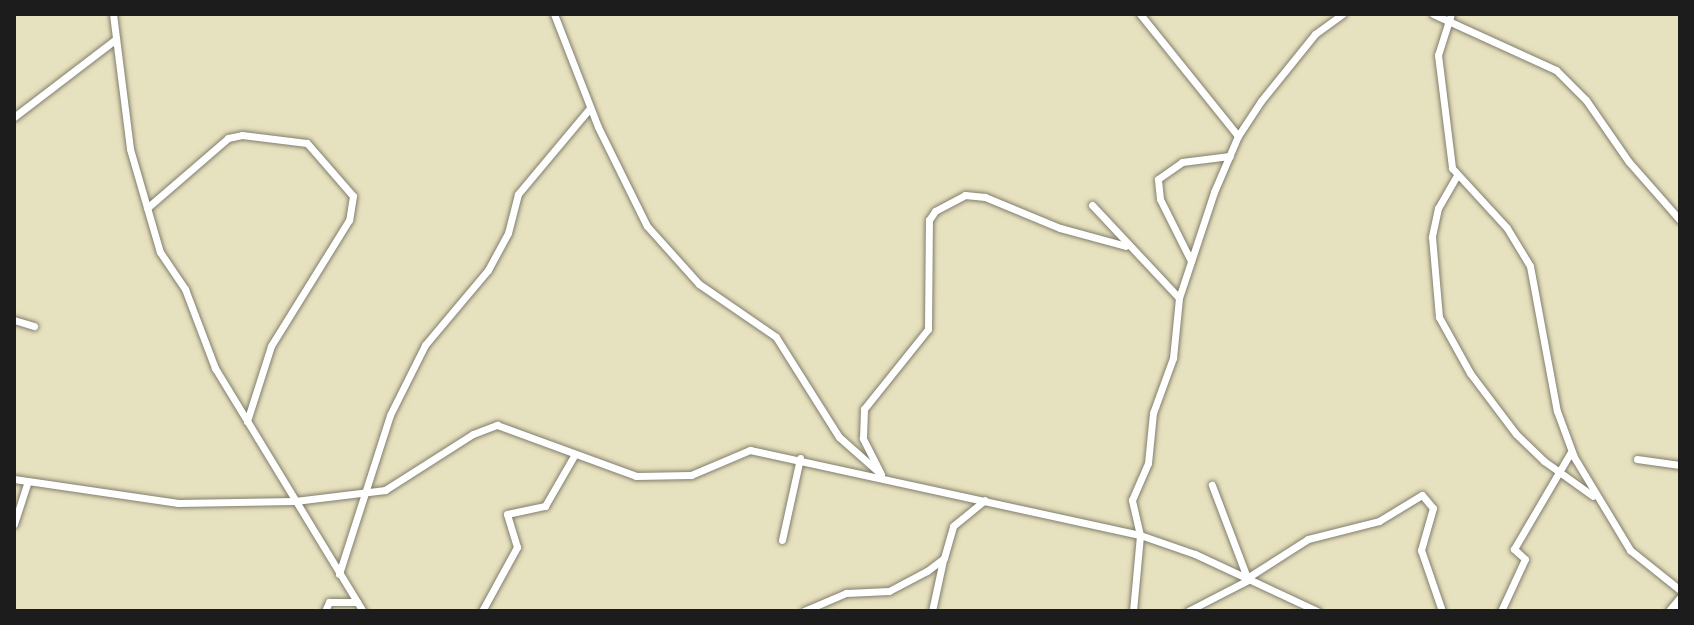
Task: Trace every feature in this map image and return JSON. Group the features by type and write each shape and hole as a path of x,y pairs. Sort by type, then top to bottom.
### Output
{"main road":[{"path":"1670,611 1680,599"}],"street":[{"path":"113,14 130,149 160,252 185,289 215,368 363,611"},
{"path":"554,14 590,108 643,220 663,247 699,284 776,337 839,437 883,476"},
{"path":"1140,14 1238,136"},
{"path":"1133,611 1140,535 1132,500 1148,463 1153,413 1173,358 1179,298 1191,261 1238,136 1315,34 1343,14"},
{"path":"1433,14 1450,17 1556,70 1586,100 1629,162 1680,220"},
{"path":"1450,17 1438,55 1446,147 1456,177 1507,228 1530,266 1557,411 1571,452 1630,550 1680,590"},
{"path":"14,117 116,39"},
{"path":"339,574 390,415 425,345 488,270 508,233 518,194 590,108"},
{"path":"147,208 228,138 242,135 307,143 353,196 349,220 271,346 247,422"},
{"path":"1191,261 1160,199 1158,179 1182,162 1230,156"},
{"path":"1456,177 1438,208 1432,237 1439,317 1496,409 1556,471 1596,498"},
{"path":"883,476 863,438 864,409 928,329 929,220 935,211 965,195 985,197 1060,228 1126,246"},
{"path":"1092,205 1126,246 1179,298"},
{"path":"14,320 34,326"},
{"path":"14,479 191,504 295,501 385,490 473,434 497,425 622,473 652,477 691,475 747,450 800,458 1140,535 1317,611"},
{"path":"1501,611 1525,559 1514,549 1556,471 1571,452"},
{"path":"482,611 517,547 507,514 545,506 575,454"},
{"path":"782,540 800,458"},
{"path":"1637,459 1680,465"},
{"path":"14,524 28,481"},
{"path":"1212,485 1248,579"},
{"path":"1188,611 1248,579 1308,539 1379,521 1422,495 1433,508 1421,550 1442,611"},
{"path":"932,611 953,526 985,500"},
{"path":"804,611 846,593 889,591 944,558"},
{"path":"325,611 329,602 357,602"}]}
